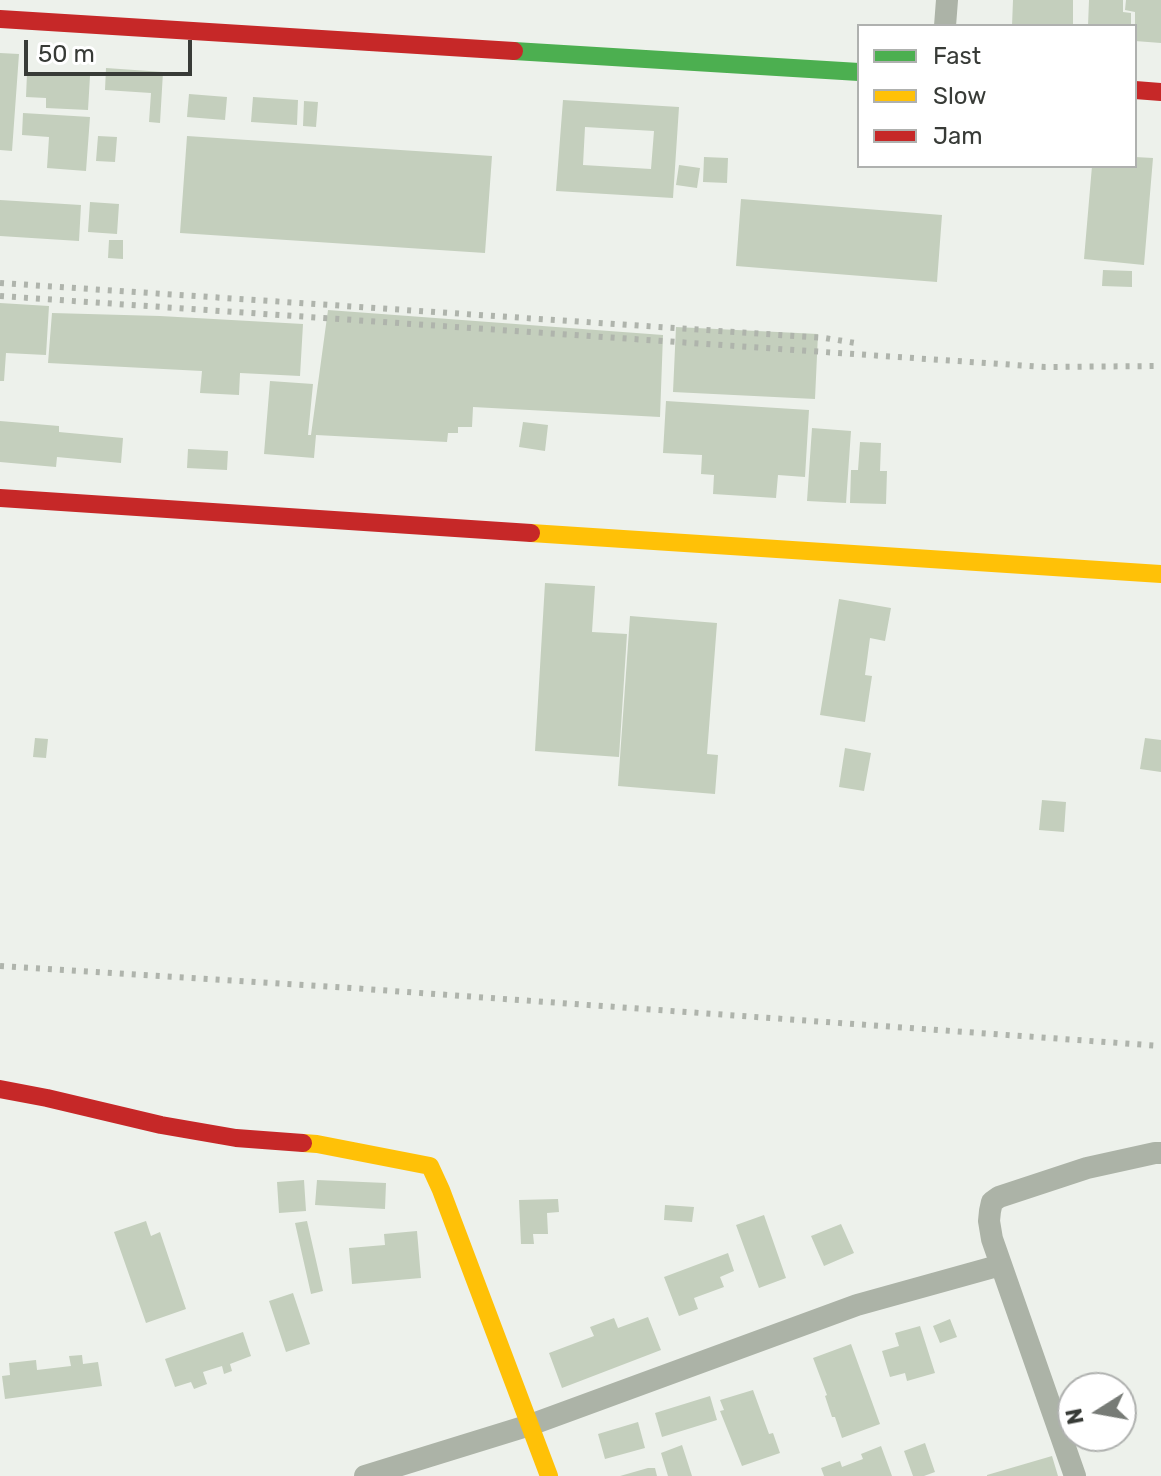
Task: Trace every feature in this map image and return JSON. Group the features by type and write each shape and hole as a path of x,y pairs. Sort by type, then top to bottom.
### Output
{"street":[{"path":"945,24 947,0"},
{"path":"0,19 857,72"},
{"path":"1137,90 1161,92"},
{"path":"0,498 1161,574"},
{"path":"0,1089 176,1128 236,1138 317,1144 430,1166 549,1476"},
{"path":"1075,1476 992,1239 989,1221 992,1202 1087,1168 1161,1153"},
{"path":"365,1476 530,1425 857,1305 1001,1265"}],"building":[{"path":"1013,0 1073,0 1073,24 1012,24"},
{"path":"1089,0 1123,0 1123,12 1131,13 1131,24 1088,24"},
{"path":"1126,0 1161,0 1161,43 1137,41 1135,12 1125,10"},
{"path":"0,53 19,54 12,151 0,150"},
{"path":"106,68 163,72 160,123 149,122 151,93 105,90"},
{"path":"27,73 90,76 88,110 46,108 46,98 26,97"},
{"path":"189,94 227,97 225,120 187,117"},
{"path":"253,97 298,100 297,125 251,122"},
{"path":"563,100 679,107 673,198 556,191","holes":["585,127 654,131 651,169 583,165"]},
{"path":"304,101 318,102 316,127 303,126"},
{"path":"23,113 90,117 86,171 47,168 49,137 22,135"},
{"path":"98,136 117,137 115,162 96,161"},
{"path":"187,136 492,156 485,253 180,233"},
{"path":"704,157 728,158 727,183 703,182"},
{"path":"1137,157 1153,158 1144,265 1084,259 1092,168 1137,168"},
{"path":"679,165 700,168 697,188 676,185"},
{"path":"741,199 942,215 937,282 736,266"},
{"path":"0,200 81,205 79,241 0,236"},
{"path":"90,202 119,204 117,234 88,232"},
{"path":"109,240 123,240 123,259 108,258"},
{"path":"1103,270 1132,271 1132,287 1102,286"},
{"path":"0,303 49,306 46,355 6,353 4,381 0,381"},
{"path":"328,310 663,335 660,417 473,407 472,427 458,427 458,433 448,433 447,442 316,435 314,458 264,454 270,381 313,384 308,435 311,435"},
{"path":"52,313 303,324 300,376 240,373 239,395 200,393 202,371 48,363"},
{"path":"676,327 818,334 815,399 673,392"},
{"path":"666,401 809,410 805,477 778,475 776,498 713,494 714,475 701,474 702,455 663,453"},
{"path":"0,421 59,426 59,432 123,438 121,463 57,457 56,467 0,462"},
{"path":"523,422 548,425 545,451 519,447"},
{"path":"812,428 851,431 846,503 807,501"},
{"path":"860,442 881,443 880,471 887,471 886,504 850,503 851,470 858,470"},
{"path":"188,449 228,451 227,470 187,468"},
{"path":"545,583 595,586 592,632 627,634 619,757 535,751"},
{"path":"839,599 891,608 885,641 870,638 865,675 872,676 865,722 820,715"},
{"path":"630,616 717,623 707,754 718,755 715,794 618,786"},
{"path":"35,738 48,739 46,758 33,757"},
{"path":"1145,738 1161,740 1161,772 1140,769"},
{"path":"845,748 871,753 864,791 839,787"},
{"path":"1042,800 1066,802 1064,832 1039,830"},
{"path":"304,1180 306,1211 279,1213 277,1182"},
{"path":"317,1180 386,1183 385,1209 315,1205"},
{"path":"558,1199 559,1212 547,1213 548,1234 533,1234 534,1244 521,1244 519,1200"},
{"path":"665,1205 694,1207 692,1222 664,1220"},
{"path":"764,1215 786,1278 759,1288 736,1225"},
{"path":"146,1221 151,1236 160,1232 186,1309 146,1323 114,1232"},
{"path":"307,1221 323,1291 311,1294 295,1223"},
{"path":"841,1224 854,1253 824,1266 811,1236"},
{"path":"417,1231 421,1278 352,1284 349,1248 385,1245 384,1234"},
{"path":"728,1253 734,1271 720,1277 724,1287 694,1298 698,1309 679,1316 664,1277"},
{"path":"293,1293 310,1344 286,1352 269,1301"},
{"path":"648,1317 661,1350 562,1388 549,1353 594,1336 590,1327 614,1318 618,1328"},
{"path":"950,1319 957,1337 940,1343 933,1326"},
{"path":"920,1326 935,1373 907,1381 905,1373 890,1377 882,1351 899,1346 895,1333"},
{"path":"243,1332 251,1356 230,1364 232,1371 224,1374 222,1366 203,1372 207,1384 194,1389 191,1382 175,1387 165,1359"},
{"path":"851,1344 880,1424 842,1438 813,1358"},
{"path":"82,1355 83,1364 98,1362 102,1386 5,1399 2,1376 10,1375 9,1363 36,1360 37,1370 71,1366 69,1356"},
{"path":"753,1390 769,1434 773,1433 780,1453 742,1466 720,1411 724,1410 720,1400"},
{"path":"710,1396 717,1420 662,1437 655,1413"},
{"path":"638,1422 645,1448 605,1459 598,1434"},
{"path":"925,1443 935,1472 913,1476 904,1451"},
{"path":"682,1445 692,1476 668,1476 661,1453"},
{"path":"881,1446 892,1476 824,1476 821,1468 840,1461 842,1467 863,1459 861,1454"},
{"path":"1052,1456 1058,1476 987,1476 987,1475"},
{"path":"655,1468 657,1476 620,1476"}],"railway":[{"path":"0,283 825,338 861,344"},
{"path":"0,296 1045,367 1161,366"},
{"path":"0,966 1161,1046"}],"traffic: fast":[{"path":"514,51 857,72"}],"traffic: slow":[{"path":"531,533 1161,574"},
{"path":"303,1143 430,1166 549,1476"}],"traffic: jam":[{"path":"0,19 514,51"},
{"path":"1137,90 1161,92"},
{"path":"0,498 531,533"},
{"path":"0,1089 161,1125 236,1138 303,1143"}]}
